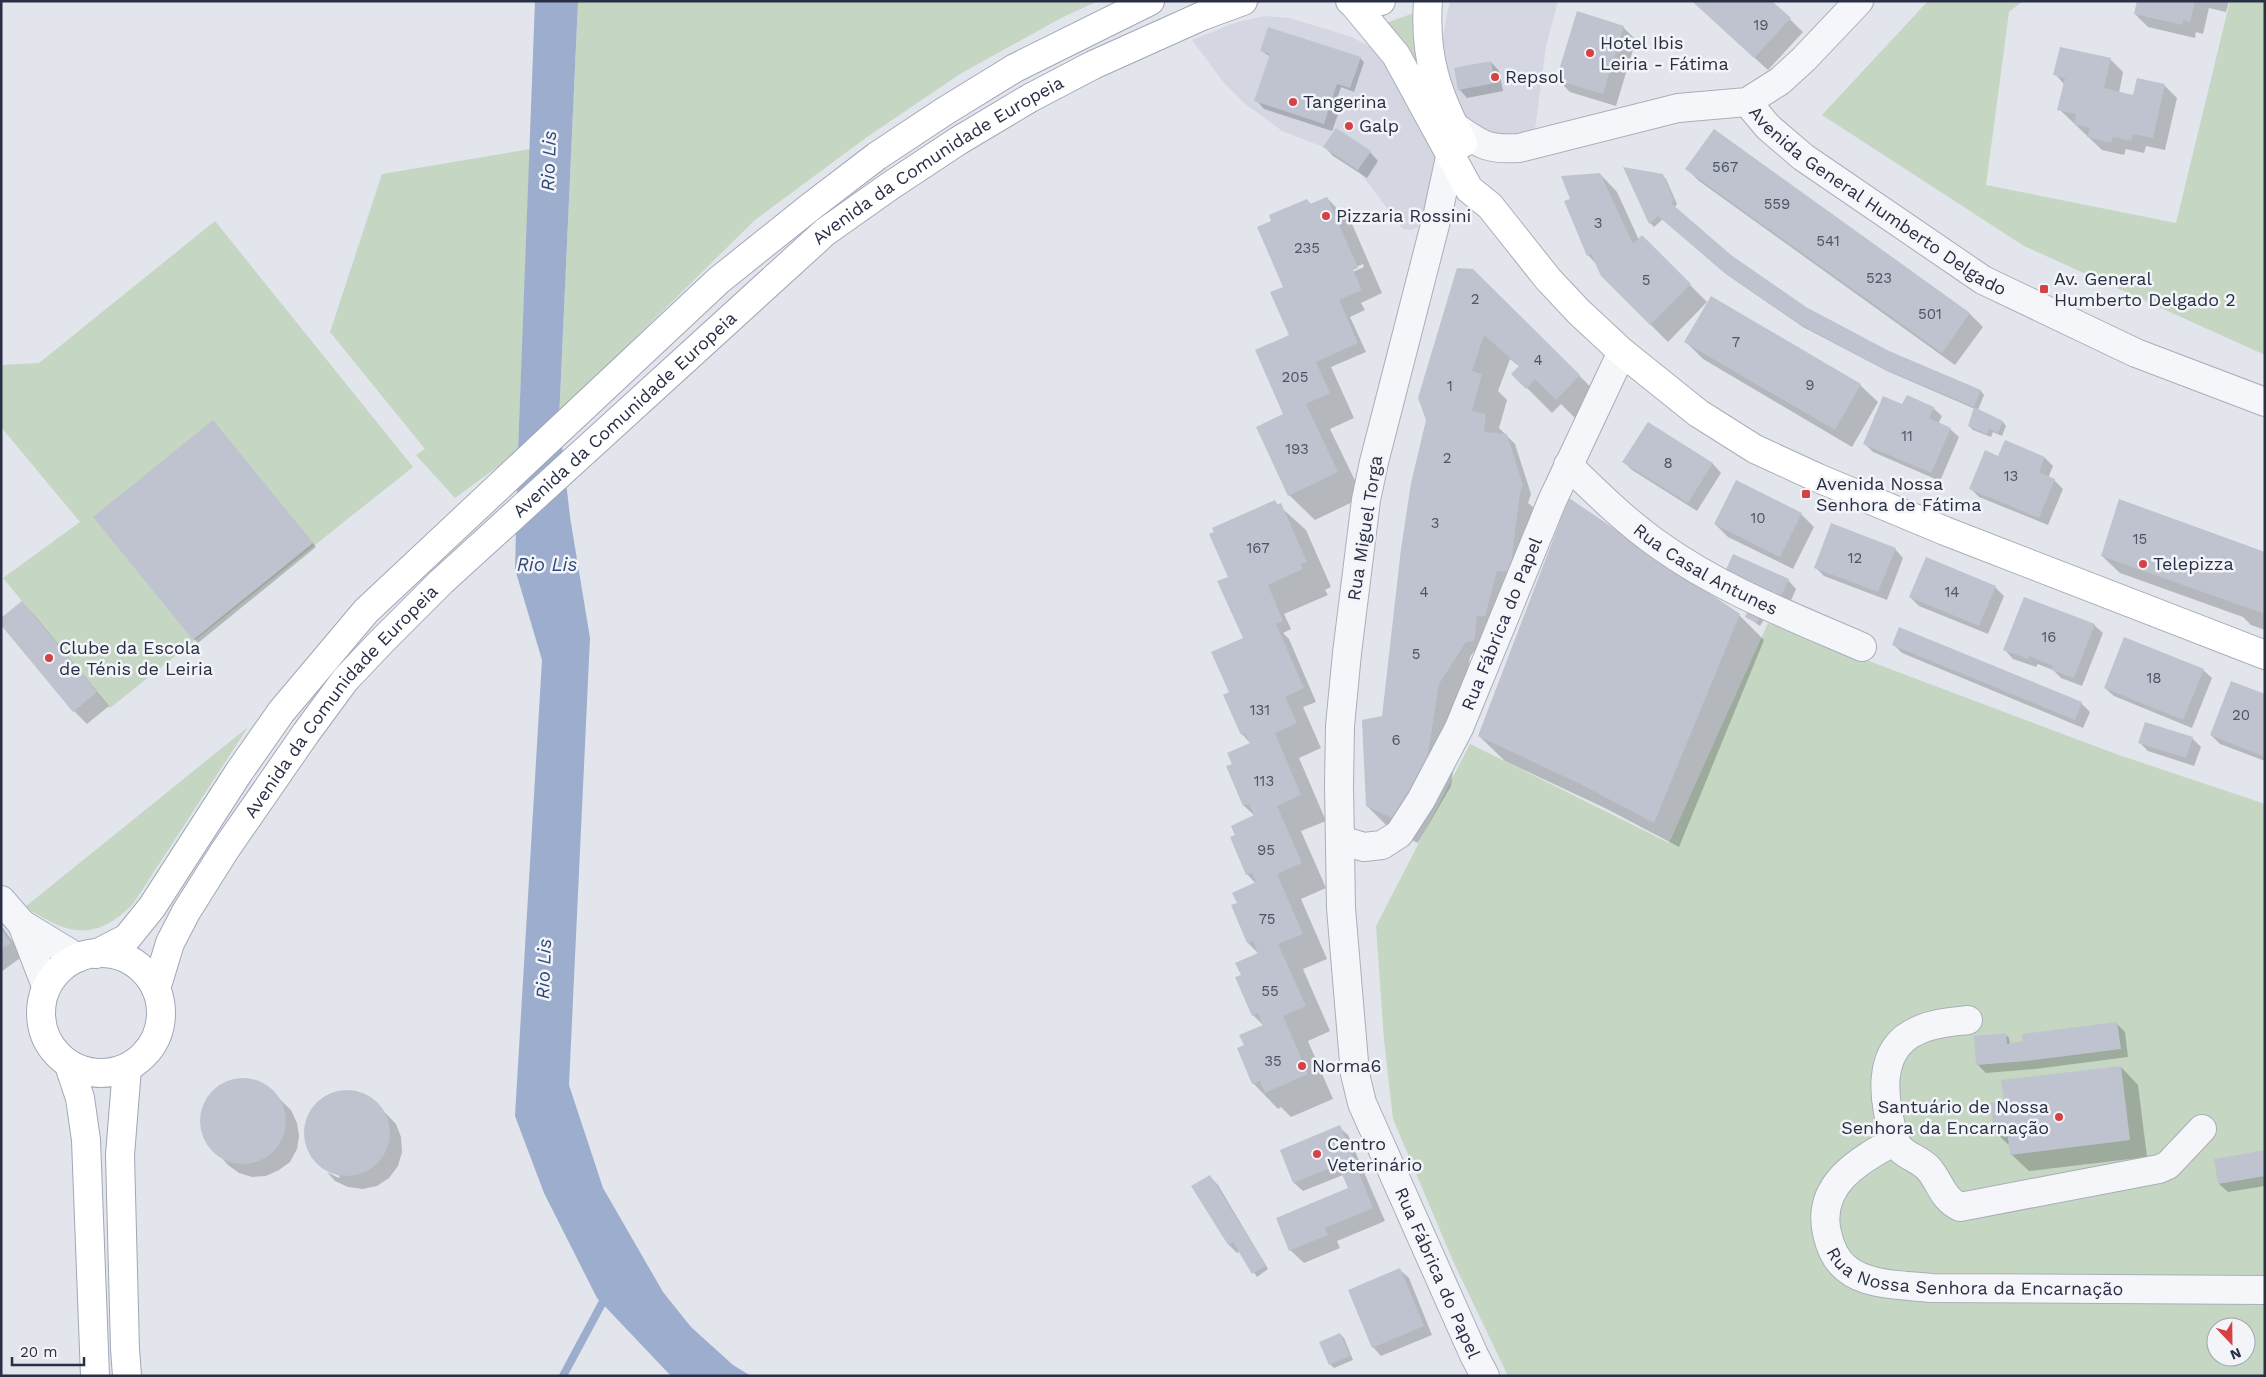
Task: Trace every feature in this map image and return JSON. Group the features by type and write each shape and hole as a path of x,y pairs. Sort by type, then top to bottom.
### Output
{"main road":[{"name":"Avenida da Comunidade Europeia","path":"46,986 65,966 127,938 152,908 239,772 281,712 366,611 719,280 808,208 877,156 1015,68 1150,1"},
{"name":"Avenida da Comunidade Europeia","path":"156,990 170,943 186,912 225,850 345,680 389,633 651,390 825,232 958,141 1030,98 1093,65 1202,16 1243,1"},
{"path":"1351,2 1369,4 1381,1"},
{"path":"1428,1 1430,66 1454,126 1480,176 1490,206"},
{"path":"1351,2 1396,55 1469,189 1490,206 1548,279 1622,352 1698,412 1756,448 1818,478 1946,531 2265,655"},
{"name":"Avenida da Comunidade Europeia","path":"69,1065 86,1072 107,1073 127,1068 142,1058 154,1043 160,1026 161,1008 156,990 149,977 138,966 126,959 87,956"},
{"path":"46,986 40,1002 41,1020 48,1040 60,1057 69,1065 80,1098 86,1140 95,1376"},
{"path":"127,1068 120,1155 124,1349 127,1376"}],"street":[{"path":"1748,102 1780,81 1804,60 1859,1"},
{"name":"Avenida General Humberto Delgado","path":"1454,126 1482,146 1498,149 1519,148 1678,108 1748,102 1768,127 1803,157 1983,280 2136,353 2265,402"},
{"name":"Rua Miguel Torga","path":"1341,908 1340,726 1366,500 1383,419 1436,222 1450,157"},
{"name":"Rua Fábrica do Papel","path":"1340,840 1364,846 1382,845 1399,834 1421,800 1459,728 1568,465 1622,352"},
{"name":"Rua Casal Antunes","path":"1568,465 1608,504 1658,545 1690,565 1777,610 1862,647"},
{"path":"1,900 22,924 46,986"},
{"name":"Rua Fábrica do Papel","path":"1341,908 1355,1074 1362,1103 1474,1355 1486,1376"},
{"path":"22,924 87,956"},
{"path":"1968,1020 1919,1030 1899,1044 1892,1052 1887,1069 1885,1092 1887,1115 1896,1141 1904,1154 1923,1164 1929,1170 1952,1204 1960,1207 2159,1170 2168,1164 2202,1129"},
{"name":"Rua Nossa Senhora da Encarnação","path":"1896,1141 1864,1157 1849,1169 1836,1185 1824,1210 1825,1227 1834,1255 1847,1270 1874,1281 1931,1288 2265,1290"}],"shaded area":[{"name":"Repsol","path":"1451,1 1558,1 1546,46 1534,137 1497,136 1473,127 1461,113 1443,63 1443,36"},
{"name":"Galp","path":"1265,16 1290,18 1352,37 1370,47 1382,59 1432,141 1436,163 1427,216 1419,227 1411,230 1403,229 1358,170 1323,147 1282,131 1244,103 1224,83 1192,40 1237,22"}],"green space":[{"path":"578,1 1098,1 1061,18 960,74 867,137 755,220 623,350 559,419"},
{"path":"1928,1 2023,1 2009,12 1986,185 2176,223 2230,1 2265,1 2265,355 2024,246 1822,115"},
{"path":"1414,13 1414,43 1418,67 1386,23"},
{"path":"530,149 518,452 455,498 416,455 425,449 330,332 382,174"},
{"path":"215,221 413,467 110,708 3,578 80,522 1,427 1,365 39,363"},
{"path":"1768,623 2116,754 2265,804 2265,1376 1508,1376 1453,1261 1393,1119 1384,1040 1376,926 1470,744 1669,843"},
{"path":"248,727 133,904 119,916 106,925 80,930 54,923 25,907"}],"water":[{"name":"Rio Lis","path":"535,1 578,1 559,419 570,517 590,638 569,1085 603,1188 663,1292 691,1327 733,1365 751,1376 671,1376 597,1298 544,1193 515,1116 542,660 515,569"}],"building":[{"path":"1692,1 1772,1 1791,18 1754,58"},
{"path":"2137,1 2195,1 2190,22 2183,20 2182,25 2134,14"},
{"name":"Hotel Ibis Leiria - Fátima","path":"1577,11 1624,26 1603,94 1556,80"},
{"path":"1268,27 1361,57 1350,88 1337,84 1324,124 1254,101 1270,54 1260,51"},
{"path":"2060,47 2111,58 2104,88 2133,95 2137,78 2165,84 2153,138 2133,134 2131,141 2113,137 2111,143 2087,137 2090,128 2074,124 2076,114 2057,110 2065,78 2053,75"},
{"path":"1491,61 1495,83 1458,90 1454,68"},
{"path":"1336,128 1371,151 1358,170 1323,147"},
{"path":"1714,129 1970,313 1942,353 1685,169"},
{"path":"1623,167 1663,174 1674,200 1671,203 1731,255 1806,307 1889,351 1981,390 1974,407 1882,368 1798,323 1721,270 1658,216 1649,224"},
{"path":"1600,173 1633,244 1642,235 1691,284 1650,325 1601,276 1591,254 1587,256 1564,201 1570,199 1561,176"},
{"path":"1327,197 1358,268 1353,270 1362,290 1339,300 1358,343 1316,362 1330,393 1306,404 1338,472 1288,496 1256,427 1283,414 1255,350 1289,335 1270,292 1283,287 1257,227 1271,221 1269,215 1307,199 1310,204"},
{"path":"1457,268 1473,269 1580,375 1556,400 1535,379 1526,389 1511,374 1519,366 1484,335 1472,371 1482,374 1472,411 1486,414 1484,432 1507,434 1523,485 1520,493 1510,572 1497,571 1485,616 1477,616 1474,641 1466,642 1439,684 1427,760 1392,818 1366,806 1362,720 1382,716 1401,549 1411,483 1426,420 1418,398"},
{"path":"1711,296 1861,384 1835,430 1684,342"},
{"path":"1907,395 1934,407 1929,418 1951,428 1931,473 1863,444 1883,396 1902,404"},
{"path":"1974,407 2003,421 1998,433 1989,429 1987,434 1968,426"},
{"path":"213,420 313,543 193,640 93,517"},
{"path":"1648,422 1713,463 1688,503 1622,462"},
{"path":"2005,440 2045,457 2039,472 2055,479 2039,518 1969,489 1985,450 1998,456"},
{"path":"1736,480 1802,513 1780,557 1714,524"},
{"path":"1569,498 1740,614 1654,823 1580,784 1478,736"},
{"path":"2119,499 2265,552 2265,614 2101,556"},
{"path":"1275,500 1277,505 1281,503 1307,562 1301,564 1303,569 1268,585 1283,621 1276,624 1304,688 1285,697 1297,723 1275,733 1301,795 1277,806 1302,863 1277,874 1303,934 1278,944 1306,1006 1283,1016 1308,1074 1265,1093 1260,1081 1252,1084 1237,1048 1244,1045 1239,1035 1263,1025 1258,1013 1252,1016 1235,977 1241,975 1235,963 1258,953 1253,941 1247,943 1231,905 1237,903 1232,893 1256,882 1252,873 1246,875 1230,837 1235,835 1231,826 1254,815 1249,804 1243,806 1226,766 1232,764 1227,753 1250,743 1245,733 1241,735 1223,695 1229,692 1211,652 1243,638 1217,581 1228,577 1209,534 1214,532 1212,528"},
{"path":"1831,523 1896,548 1878,592 1814,568"},
{"path":"1733,554 1789,579 1780,598 1725,572"},
{"path":"1926,557 1996,586 1979,626 1909,597"},
{"path":"2024,597 2095,624 2074,678 2051,670 2053,666 2029,656 2028,659 2003,650"},
{"name":"Clube da Escola de Ténis de Leiria","path":"22,601 97,692 73,712 1,625 1,618"},
{"path":"1750,607 1762,613 1756,623 1745,617"},
{"path":"1899,627 2082,702 2075,720 1892,645"},
{"path":"2124,637 2204,669 2183,720 2104,688"},
{"path":"2231,681 2265,694 2265,757 2210,735"},
{"path":"2145,722 2193,737 2186,758 2138,743"},
{"path":"1,929 11,943 1,950"},
{"path":"2117,1022 2121,1049 2026,1061 1976,1065 1974,1036 2006,1033 2007,1044 2023,1041 2022,1034"},
{"name":"Santuário de Nossa Senhora da Encarnação","path":"2121,1066 2130,1140 2010,1155 2007,1130 1993,1132 1990,1103 2004,1101 2001,1080"},
{"path":"243,1078 259,1081 267,1085 279,1097 283,1105 286,1121 283,1137 279,1145 267,1157 259,1161 243,1164 227,1161 219,1157 207,1145 203,1137 200,1121 203,1105 207,1097 219,1085 227,1081"},
{"path":"347,1090 363,1093 371,1097 383,1109 387,1117 390,1133 387,1149 383,1157 371,1169 363,1173 347,1176 331,1173 323,1169 311,1157 307,1149 304,1133 307,1117 311,1109 323,1097 331,1093"},
{"path":"1340,1125 1373,1208 1325,1228 1328,1235 1289,1251 1276,1218 1348,1188 1338,1165 1293,1183 1280,1150"},
{"path":"2265,1150 2265,1176 2218,1184 2214,1159"},
{"path":"1210,1175 1266,1265 1252,1274 1233,1242 1228,1245 1191,1186"},
{"path":"1400,1268 1424,1326 1372,1348 1348,1290"},
{"path":"1340,1333 1350,1356 1329,1365 1319,1342"}],"waterway":[{"path":"563,1376 607,1294"}],"place":[{"name":"Hotel Ibis Leiria - Fátima","path":"1590,53"},
{"name":"Repsol","path":"1495,77"},
{"name":"Tangerina","path":"1293,102"},
{"name":"Galp","path":"1349,126"},
{"name":"Pizzaria Rossini","path":"1326,216"},
{"name":"Av. General Humberto Delgado 2","path":"2044,289"},
{"name":"Avenida Nossa Senhora de Fátima","path":"1806,494"},
{"name":"Telepizza","path":"2143,564"},
{"name":"Clube da Escola de Ténis de Leiria","path":"49,658"},
{"name":"Norma6","path":"1302,1066"},
{"name":"Santuário de Nossa Senhora da Encarnação","path":"2059,1117"},
{"name":"Centro Veterinário","path":"1317,1154"}]}
